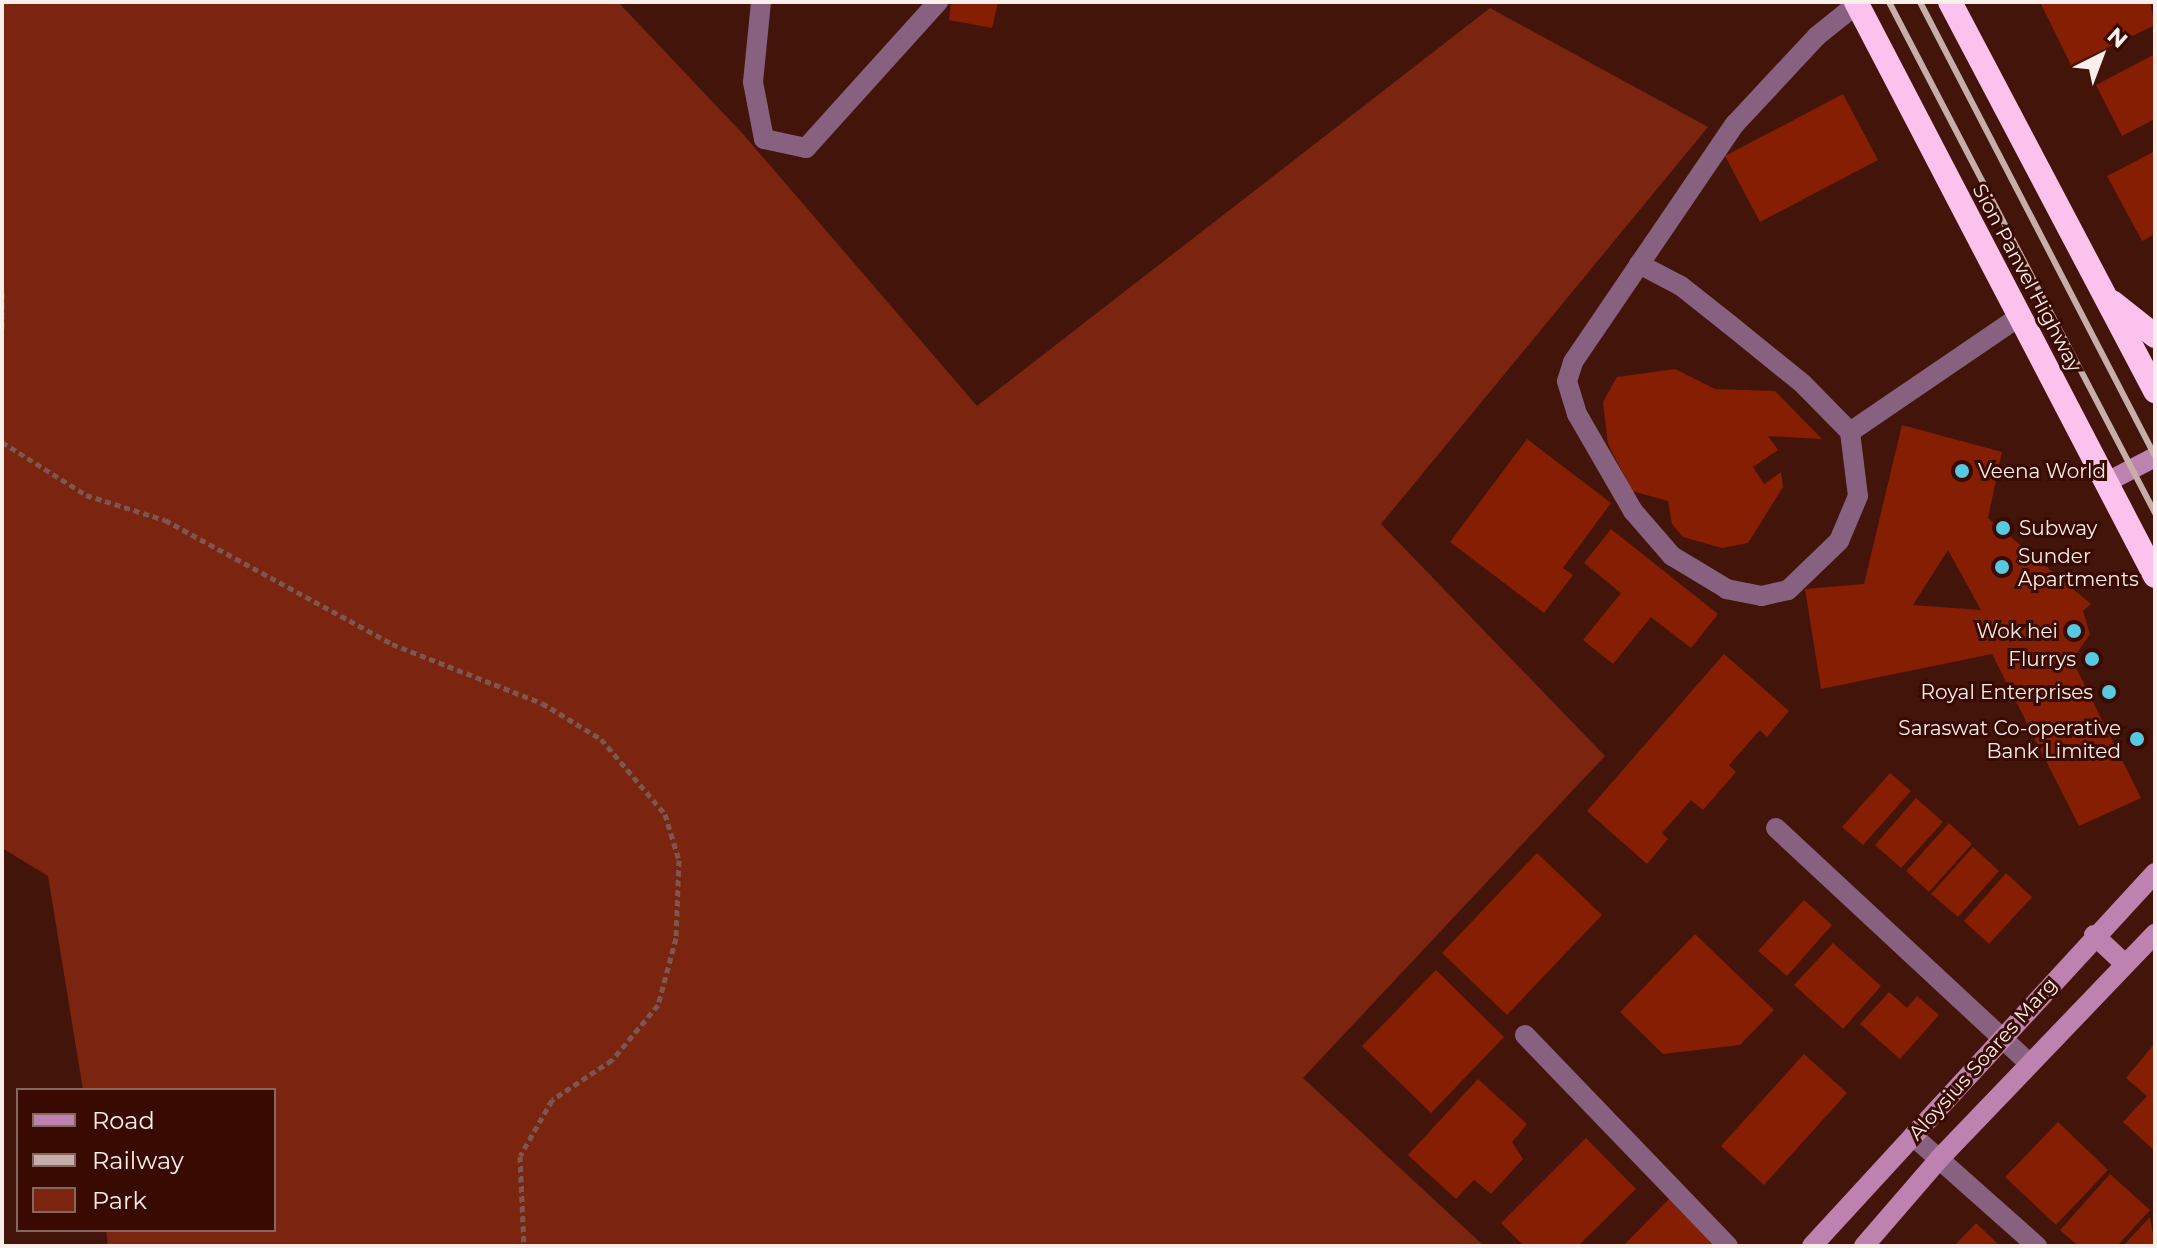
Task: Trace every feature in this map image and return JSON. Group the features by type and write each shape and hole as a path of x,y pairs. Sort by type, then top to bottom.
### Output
{"highway":[{"path":"1950,2 2155,391"},
{"name":"Sion Panvel Highway","path":"1856,3 2155,576"},
{"path":"2104,296 2155,336"}],"main road":[{"path":"2107,482 2155,457"},
{"name":"Aloysius Soares Marg","path":"1812,1246 2094,935 2154,878"},
{"name":"Aloysius Soares Marg","path":"1864,1246 1939,1159 2155,934"},
{"path":"2094,935 2125,964"}],"street":[{"path":"761,2 753,82 764,139 806,148 852,102 938,2"},
{"path":"1639,264 1681,286 1729,324 1803,384 1850,432 1858,496 1839,541 1788,590 1762,596 1727,589 1672,556 1633,511 1577,414 1567,381 1573,362 1639,264 1735,124 1817,36 1856,3"},
{"path":"1850,432 2020,316"},
{"path":"1776,828 2029,1063"},
{"path":"1525,1035 1728,1246"},
{"path":"1913,1136 2037,1246"}],"path":[{"path":"2,293 2,330"},
{"path":"2,442 86,495 179,527 392,644 542,703 601,739 665,814 679,860 676,938 658,1005 612,1060 552,1100 520,1156 524,1246"}],"green space":[{"path":"2,2 618,2 743,134 977,406 1490,8 1708,127 1381,524 1605,756 1303,1078 1484,1246 108,1246 106,1232 276,1232 276,1088 83,1088 48,876 2,848"}],"building":[{"path":"951,2 998,2 992,28 949,20"},
{"path":"2040,2 2150,2 2155,25 2071,65"},
{"path":"2155,54 2155,119 2122,136 2096,85"},
{"path":"1843,94 1878,160 1760,222 1725,156"},
{"path":"2155,151 2155,234 2142,241 2107,176"},
{"path":"1675,369 1715,389 1775,391 1822,439 1768,436 1778,450 1753,467 1764,484 1781,472 1783,487 1748,543 1722,548 1683,537 1672,524 1668,501 1632,491 1608,444 1603,402 1617,377"},
{"name":"Sunder Apartments","path":"1902,425 2002,452 1988,518 2091,604 2083,611 2090,634 2072,660 2141,798 2079,826 1992,654 1821,689 1805,589 1864,584","holes":["1948,550 1981,610 1913,605"]},
{"path":"1527,439 1611,503 1563,568 1573,575 1544,613 1450,542"},
{"path":"1611,529 1718,614 1691,648 1651,617 1613,664 1583,640 1621,593 1584,563"},
{"path":"1724,654 1789,711 1767,737 1760,730 1729,765 1736,772 1703,810 1691,800 1662,833 1668,839 1647,864 1587,811"},
{"path":"1890,773 1911,791 1863,845 1842,827"},
{"path":"1916,798 1943,822 1901,868 1875,845"},
{"path":"1949,823 1972,844 1929,892 1906,871"},
{"path":"1973,847 1999,871 1958,917 1931,894"},
{"path":"1537,853 1602,915 1507,1015 1442,953"},
{"path":"2006,873 2032,897 1989,944 1964,921"},
{"path":"1804,900 1832,925 1787,976 1758,951"},
{"path":"1695,934 1774,1010 1740,1045 1663,1054 1620,1012"},
{"path":"1833,943 1881,986 1843,1029 1794,985"},
{"path":"1436,970 1504,1037 1431,1113 1362,1046"},
{"path":"1889,992 1907,1008 1917,996 1939,1015 1900,1059 1860,1024"},
{"path":"2155,1043 2155,1151 2123,1122 2147,1096 2126,1078"},
{"path":"1804,1054 1847,1093 1764,1185 1721,1146"},
{"path":"1478,1079 1527,1124 1512,1142 1523,1159 1491,1194 1474,1180 1456,1199 1408,1155"},
{"path":"2058,1122 2108,1170 2056,1225 2005,1177"},
{"path":"1586,1138 1636,1189 1578,1246 1524,1246 1501,1223"},
{"path":"2110,1174 2150,1210 2117,1246 2078,1246 2060,1230"},
{"path":"1669,1199 1717,1246 1623,1246"},
{"path":"2150,1217 2155,1246 2123,1246"},
{"path":"1976,1223 2000,1246 1954,1246"}],"railway":[{"path":"1889,2 2155,513"},
{"path":"1920,2 2155,456"}],"place":[{"name":"Veena World","path":"1962,471"},
{"name":"Subway","path":"2003,528"},
{"name":"Sunder Apartments","path":"2002,567"},
{"name":"Wok hei","path":"2074,631"},
{"name":"Flurrys","path":"2092,659"},
{"name":"Royal Enterprises","path":"2109,692"},
{"name":"Saraswat Co-operative Bank Limited","path":"2137,739"}]}
